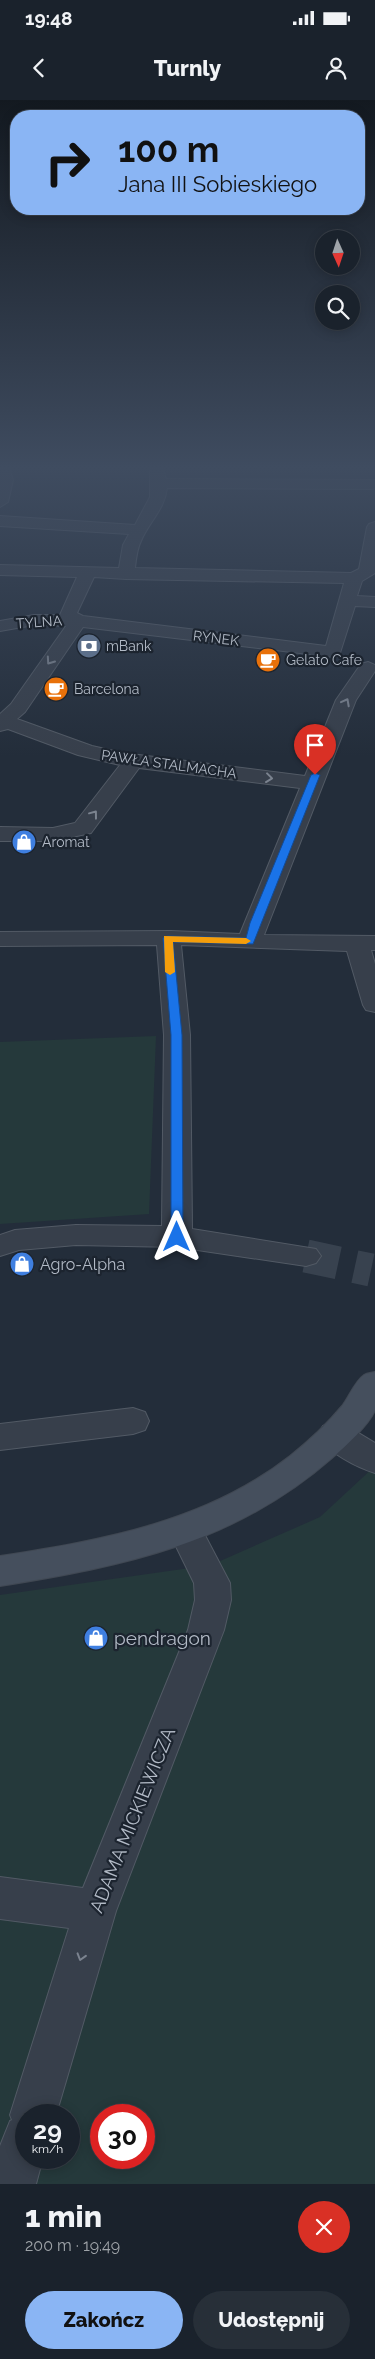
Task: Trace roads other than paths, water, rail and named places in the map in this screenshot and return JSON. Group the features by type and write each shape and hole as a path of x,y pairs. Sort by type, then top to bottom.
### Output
{"street":[{"path":"126,574 129,562"},
{"path":"250,942 255,923 346,700 366,668 338,658 333,652 347,601 364,562"},
{"path":"0,570 87,574 361,572"},
{"path":"2,723 18,708 78,621 68,614 87,574"},
{"path":"347,601 375,602"},
{"name":"TYLNA","path":"0,626 34,620 78,621"},
{"name":"RYNEK","path":"78,621 333,652"},
{"name":"PAWŁA STALMACHA","path":"2,723 24,727 64,744 134,761 312,783"},
{"path":"0,834 60,834 74,832 83,828 134,761"},
{"path":"168,938 177,1035 177,1237"},
{"path":"0,939 168,938 250,942 366,943 375,1005"},
{"path":"0,1246 15,1240 76,1235 177,1237 306,1256"},
{"path":"0,1571 129,1548 185,1530 233,1508 275,1483 318,1452 354,1416 375,1384"},
{"path":"0,1438 133,1420"},
{"path":"335,1435 375,1460"},
{"name":"ADAMA MICKIEWICZA","path":"36,2104 95,1911 187,1682 212,1612 212,1583 185,1530"},
{"path":"0,1898 95,1911"},
{"path":"12,2184 16,2169"}],"tunnel":[{"path":"306,1256 371,1270"}],"place":[{"name":"mBank","path":"89,646"},
{"name":"Gelato Cafe","path":"268,660"},
{"name":"Barcelona","path":"56,689"},
{"name":"Aromat","path":"24,842"},
{"name":"Agro-Alpha","path":"22,1264"},
{"name":"pendragon","path":"96,1638"}]}
